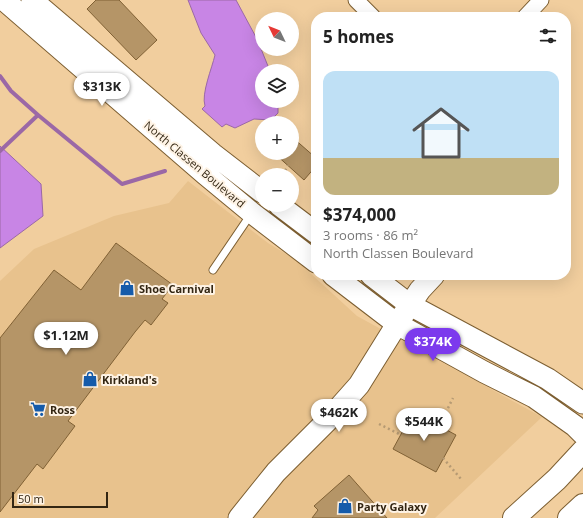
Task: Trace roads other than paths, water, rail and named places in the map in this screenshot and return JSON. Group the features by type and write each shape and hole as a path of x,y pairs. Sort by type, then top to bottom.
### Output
{"highway":[{"path":"514,518 557,479 583,451"},
{"path":"569,518 583,504"}],"main road":[{"name":"North Classen Boulevard","path":"4,0 29,6 255,187"},
{"name":"North Classen Boulevard","path":"29,6 199,169 255,205"},
{"name":"North Classen Boulevard","path":"263,212 311,257"},
{"path":"288,212 311,229"},
{"path":"340,280 398,324 484,372 534,397 575,426 583,434"},
{"path":"378,280 410,305 548,379 583,403"},
{"path":"239,518 276,472 328,420 359,385 420,290 429,280"}],"street":[{"path":"356,0 368,12"},
{"path":"530,12 541,0"}],"lane":[{"path":"213,270 255,209"}],"waterway":[{"path":"0,76 11,91 38,115 0,151"},
{"path":"38,115 122,184 165,171"}],"place":[{"name":"Shoe Carnival","path":"127,288"},
{"name":"Kirkland's","path":"90,379"},
{"name":"Ross","path":"38,409"},
{"name":"Party Galaxy","path":"345,506"}]}
